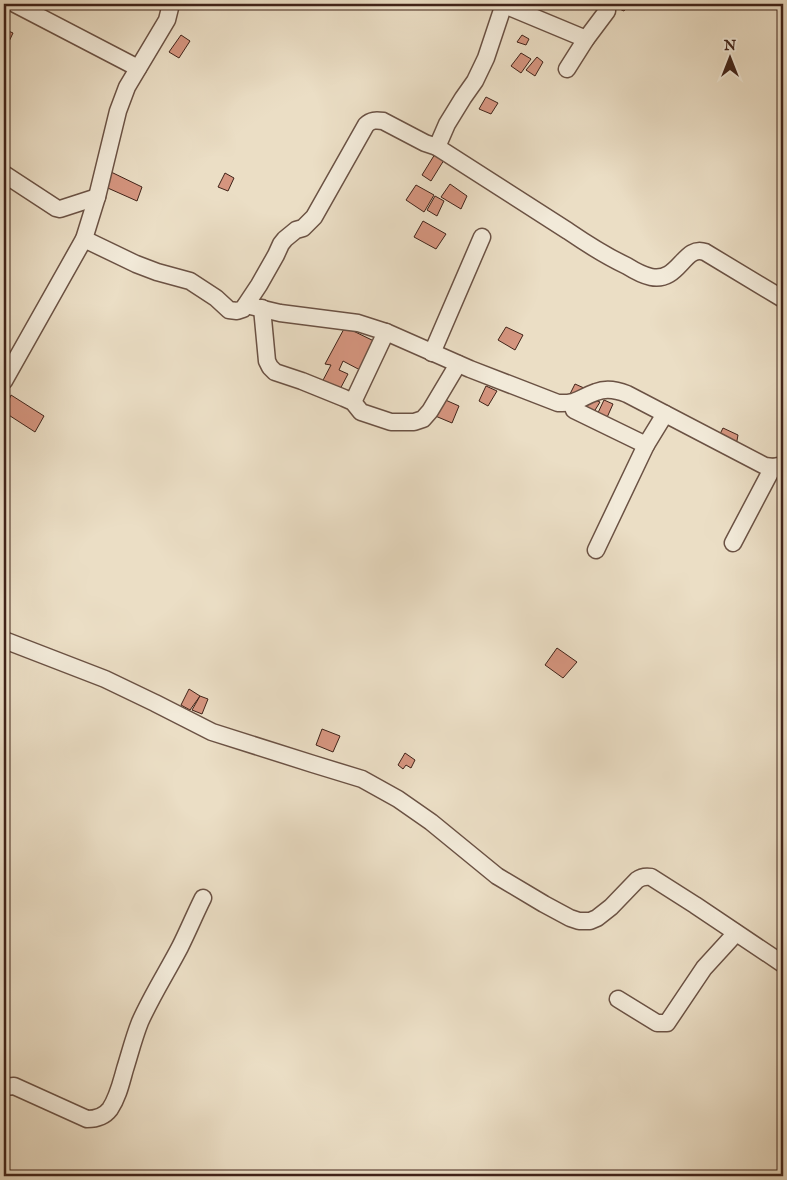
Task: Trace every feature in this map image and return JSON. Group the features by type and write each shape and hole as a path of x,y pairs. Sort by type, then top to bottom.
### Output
{"street":[{"path":"15,4 138,68"},
{"path":"4,381 84,239 97,197 118,111 127,87 167,20 171,4"},
{"path":"437,147 486,58 503,4 586,40"},
{"path":"568,69 607,11"},
{"path":"84,239 136,264 190,281 216,298 229,310 240,310 246,305 259,285 281,244 296,230 303,228 314,217 366,125 378,120 437,147 609,257 641,274 662,278 669,275 692,253 701,250 783,299"},
{"path":"4,174 60,209 97,197"},
{"path":"432,352 482,236"},
{"path":"246,305 280,313 358,323 386,332 458,364 558,403 569,404 596,392 616,390 765,466 778,466 733,544"},
{"path":"262,308 267,362 270,367 276,372 353,402 361,412 391,422 414,422 423,419 430,412 458,364"},
{"path":"353,402 386,332"},
{"path":"572,403 574,410 646,445"},
{"path":"596,550 646,445 666,414"},
{"path":"4,640 105,679 212,732 362,779 398,799 431,822 497,876 570,918 579,921 590,921 597,918 611,907 637,880 647,876 695,905 783,964"},
{"path":"4,1087 14,1086 87,1119 95,1119 108,1111 119,1090 132,1045 156,988 203,898"},
{"path":"618,999 657,1023 667,1023 704,968 736,933"}],"building":[{"path":"608,4 629,4 624,11"},
{"path":"4,29 13,33 4,52"},
{"path":"181,35 190,41 179,58 169,52"},
{"path":"522,35 529,39 526,45 517,42"},
{"path":"521,53 531,59 521,73 511,66"},
{"path":"537,57 543,62 535,76 526,70"},
{"path":"486,97 498,103 491,114 479,109"},
{"path":"435,154 444,160 431,181 422,175"},
{"path":"109,171 142,187 137,201 101,185"},
{"path":"225,173 234,178 228,191 218,187"},
{"path":"450,184 467,196 461,209 441,197"},
{"path":"416,185 434,195 424,212 406,200"},
{"path":"435,196 444,201 437,216 427,210"},
{"path":"423,221 446,234 436,249 414,237"},
{"path":"345,327 376,342 362,371 343,361 339,370 348,374 338,393 321,384 331,365 325,364"},
{"path":"506,327 523,335 515,350 498,340"},
{"path":"575,384 584,388 579,399 570,394"},
{"path":"486,386 497,391 488,406 479,401"},
{"path":"11,395 44,416 35,432 4,412"},
{"path":"441,398 459,406 452,423 433,415"},
{"path":"590,398 600,402 592,415 585,411"},
{"path":"604,400 613,404 605,422 596,417"},
{"path":"723,428 738,435 736,446 718,438"},
{"path":"557,648 577,662 563,678 545,665"},
{"path":"189,689 200,696 190,710 181,705"},
{"path":"200,696 208,699 202,714 192,710"},
{"path":"322,729 340,736 333,752 316,745"},
{"path":"405,753 415,760 411,768 406,765 403,769 398,765"}]}
